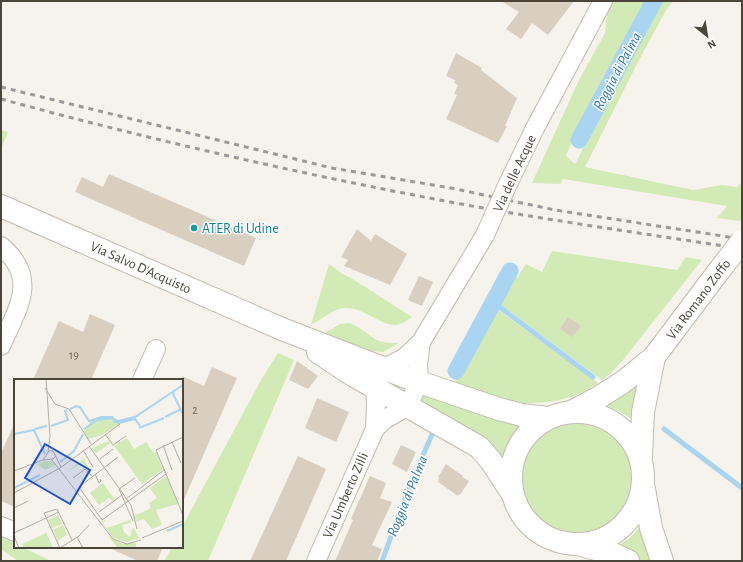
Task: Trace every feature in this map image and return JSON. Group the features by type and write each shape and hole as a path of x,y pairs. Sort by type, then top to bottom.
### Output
{"street":[{"name":"Via delle Acque","path":"384,368 404,358 422,342 485,236 535,128 603,1"},
{"name":"Via Salvo D'Acquisto","path":"1,206 282,329 419,382 499,409 522,415 548,418"},
{"name":"Via Romano Zoffo","path":"573,412 623,382 654,357 742,241"},
{"path":"1,246 9,253 18,266 24,287 22,297 1,346"},
{"name":"Via Salvo D'Acquisto","path":"282,329 351,374 479,447 491,461 513,495"},
{"name":"Via delle Acque","path":"419,382 418,364 422,342"},
{"path":"142,379 156,349"},
{"name":"Via Romano Zoffo","path":"641,460 643,412 654,357"},
{"path":"375,388 384,368"},
{"path":"408,406 419,382"},
{"name":"Via Umberto Zilli","path":"375,388 375,429"},
{"name":"Via Umberto Zilli","path":"316,561 375,429 384,420 408,406"},
{"path":"576,544 600,540 621,528 636,509 643,485 644,473 641,460 630,437 610,420 586,412 560,414 548,418 527,434 514,456 511,469 513,495 523,517 541,534 564,543 576,544 611,553 628,561"},
{"path":"643,485 651,528 662,561"},
{"path":"1,526 14,532"}],"green space":[{"path":"612,1 645,1 593,97 566,156 575,164 660,1 673,1 665,12 638,62 585,167 693,190 722,185 737,187 742,182 742,218 740,221 717,218 727,206 563,179 560,184 532,183 579,80 605,33 607,14"},
{"path":"1,130 8,132 1,149"},
{"path":"552,251 677,270 686,257 702,260 623,360 602,380 497,302 511,277 517,278 526,264 542,272"},
{"path":"329,264 412,317 398,325 395,325 383,322 358,310 345,308 332,312 311,325"},
{"path":"493,306 598,383 585,391 559,400 531,403 505,400 454,384"},
{"path":"349,323 357,326 379,341 399,343 383,352 371,351 325,333 340,324"},
{"path":"278,353 294,360 208,561 164,561 171,548 183,548 183,525 261,380"},
{"path":"646,367 636,422 619,411 599,403"},
{"path":"422,389 524,422 511,442 502,464 416,404"},
{"path":"577,424 599,428 617,440 629,458 633,480 629,502 617,520 599,532 577,536 555,532 537,520 525,502 521,480 525,458 537,440 555,428"},
{"path":"644,522 655,561 641,561 614,548 630,538"},
{"path":"1,537 14,544 14,548 24,548 51,561 18,561 1,549"}],"building":[{"path":"501,1 574,1 548,35 532,23 521,39 506,29 519,12"},
{"path":"456,53 482,68 481,70 517,98 505,126 507,126 498,143 446,119 457,95 454,94 458,85 454,83 455,80 446,76"},
{"name":"ATER di Udine","path":"109,174 256,238 244,266 75,192 82,177 103,187"},
{"path":"357,229 371,241 375,234 407,254 390,285 344,266 348,260 341,257"},
{"path":"419,276 433,282 422,306 408,300"},
{"path":"90,314 115,325 91,379 33,379 59,321 83,332"},
{"path":"568,317 581,326 572,337 560,329"},
{"path":"297,361 318,376 308,389 289,380"},
{"path":"212,367 237,378 183,502 182,376 204,386"},
{"path":"317,398 349,412 336,442 305,428"},
{"path":"14,424 14,507 1,501 1,453"},
{"path":"401,445 416,452 407,472 392,464"},
{"path":"298,456 326,469 286,561 250,561"},
{"path":"446,464 469,481 458,496 438,482 438,477"},
{"path":"370,476 386,483 380,498 392,502 372,545 382,549 377,561 335,561 353,520 351,519"},
{"path":"109,548 163,548 157,561 138,561"}],"waterway":[{"name":"Roggia di Palma","path":"579,140 654,1"},
{"name":"Roggia di Palma","path":"456,371 510,271"},
{"path":"493,302 593,377"},
{"path":"664,429 742,488"},
{"name":"Roggia di Palma","path":"382,561 409,488 433,432"}],"railway":[{"path":"1,87 332,168 451,188 555,210 742,239"},
{"path":"1,99 167,141 278,167 389,190 519,214 742,249"}],"place":[{"name":"ATER di Udine","path":"194,228"}]}
